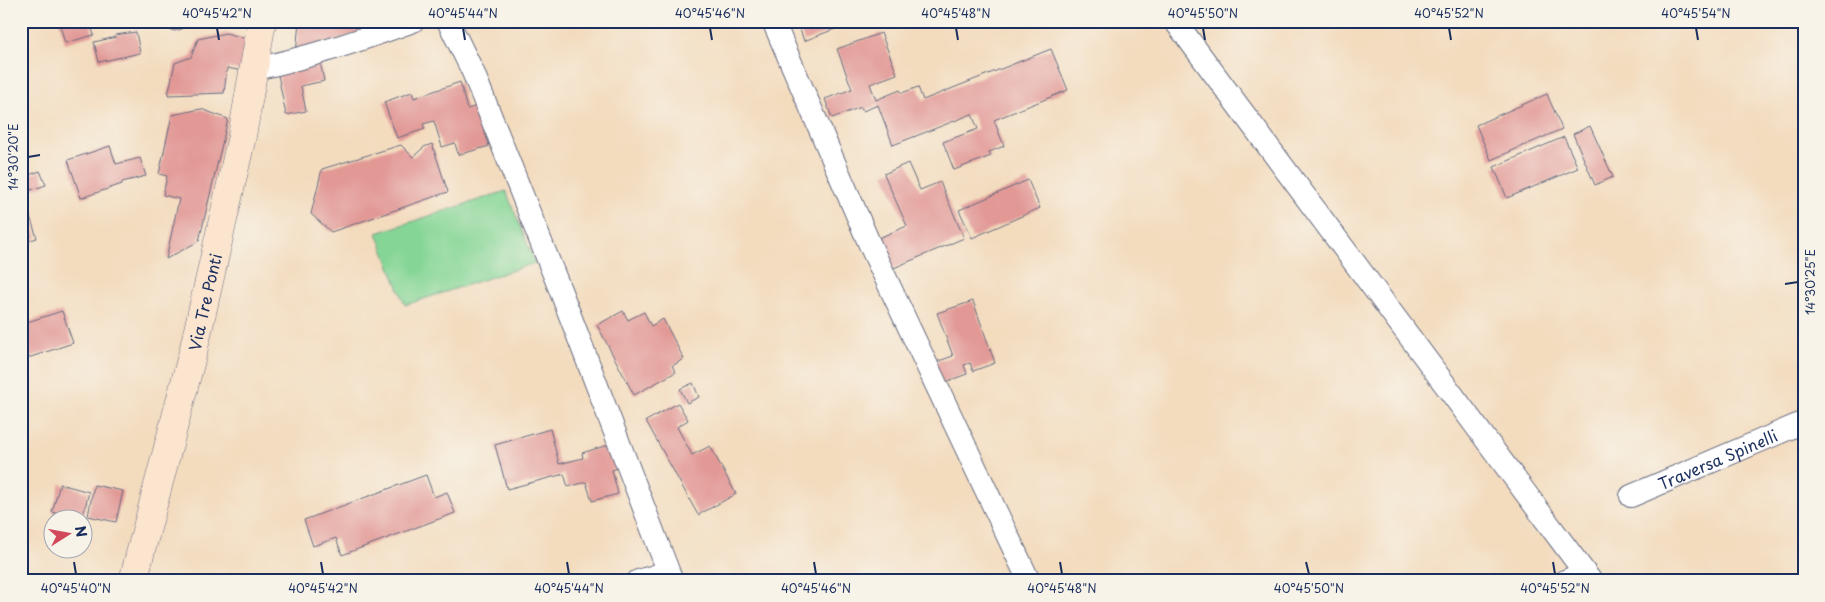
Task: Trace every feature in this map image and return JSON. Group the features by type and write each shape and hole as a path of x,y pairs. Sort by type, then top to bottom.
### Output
{"street":[{"name":"Via Tre Ponti","path":"133,581 193,352 242,136 262,21"},
{"path":"254,69 287,63 413,21"},
{"path":"448,21 473,72 558,283 670,577 638,581"},
{"path":"773,21 870,245 1029,581"},
{"path":"1175,21 1580,578"},
{"name":"Traversa Spinelli","path":"1631,496 1804,422"}],"green space":[{"path":"506,191 535,263 405,305 377,233"}],"building":[{"path":"168,21 183,21 182,29 174,31 169,29"},
{"path":"185,21 231,21 231,22 209,27"},
{"path":"299,21 392,21 296,54"},
{"path":"797,21 843,21 845,25 804,41"},
{"path":"59,22 107,22 91,26 94,35 65,43"},
{"path":"136,32 140,53 99,62 94,42 116,37 115,35"},
{"path":"226,33 247,39 243,71 227,68 224,93 168,95 175,63 191,57 198,39"},
{"path":"881,33 897,74 870,84 876,100 900,90 902,93 918,87 923,100 1051,49 1068,90 994,120 1004,146 989,152 991,156 954,170 943,142 978,129 972,114 893,145 878,105 863,111 861,107 832,118 825,99 852,89 837,49"},
{"path":"320,61 324,81 301,86 306,111 286,115 277,70"},
{"path":"460,82 467,109 478,106 489,146 458,155 455,143 442,147 434,121 423,124 425,129 397,138 384,102 412,92 414,98"},
{"path":"1547,94 1562,129 1491,160 1476,125"},
{"path":"201,109 228,119 199,241 166,259 179,199 163,195 167,176 159,174 172,115"},
{"path":"1590,126 1613,177 1595,185 1573,134"},
{"path":"1564,137 1578,168 1507,198 1494,167"},
{"path":"432,144 448,192 331,232 311,214 322,169 401,145 413,157 424,147"},
{"path":"110,146 116,164 140,158 146,176 122,182 122,184 81,198 68,160"},
{"path":"908,163 920,190 940,182 964,238 889,270 876,239 907,226 884,174"},
{"path":"40,171 46,185 31,190 26,176"},
{"path":"1028,180 1040,208 972,238 959,210"},
{"path":"24,198 37,238 21,243 21,199"},
{"path":"973,301 995,363 973,371 970,363 964,365 967,374 940,384 933,363 953,356 937,313"},
{"path":"62,311 73,343 28,358 21,340 21,324"},
{"path":"623,311 628,320 644,312 651,326 663,319 684,359 672,366 676,372 634,395 597,325"},
{"path":"693,383 699,397 687,403 680,389"},
{"path":"678,403 688,420 677,427 692,455 710,446 736,494 698,515 646,421"},
{"path":"550,429 559,464 583,458 582,453 611,444 618,468 612,470 618,494 592,501 586,482 568,487 564,474 507,489 495,445"},
{"path":"426,475 434,497 447,492 455,513 342,555 336,538 313,546 304,520"},
{"path":"60,484 89,492 84,510 53,510"},
{"path":"94,485 123,491 116,522 92,517 92,510 89,510"}]}
